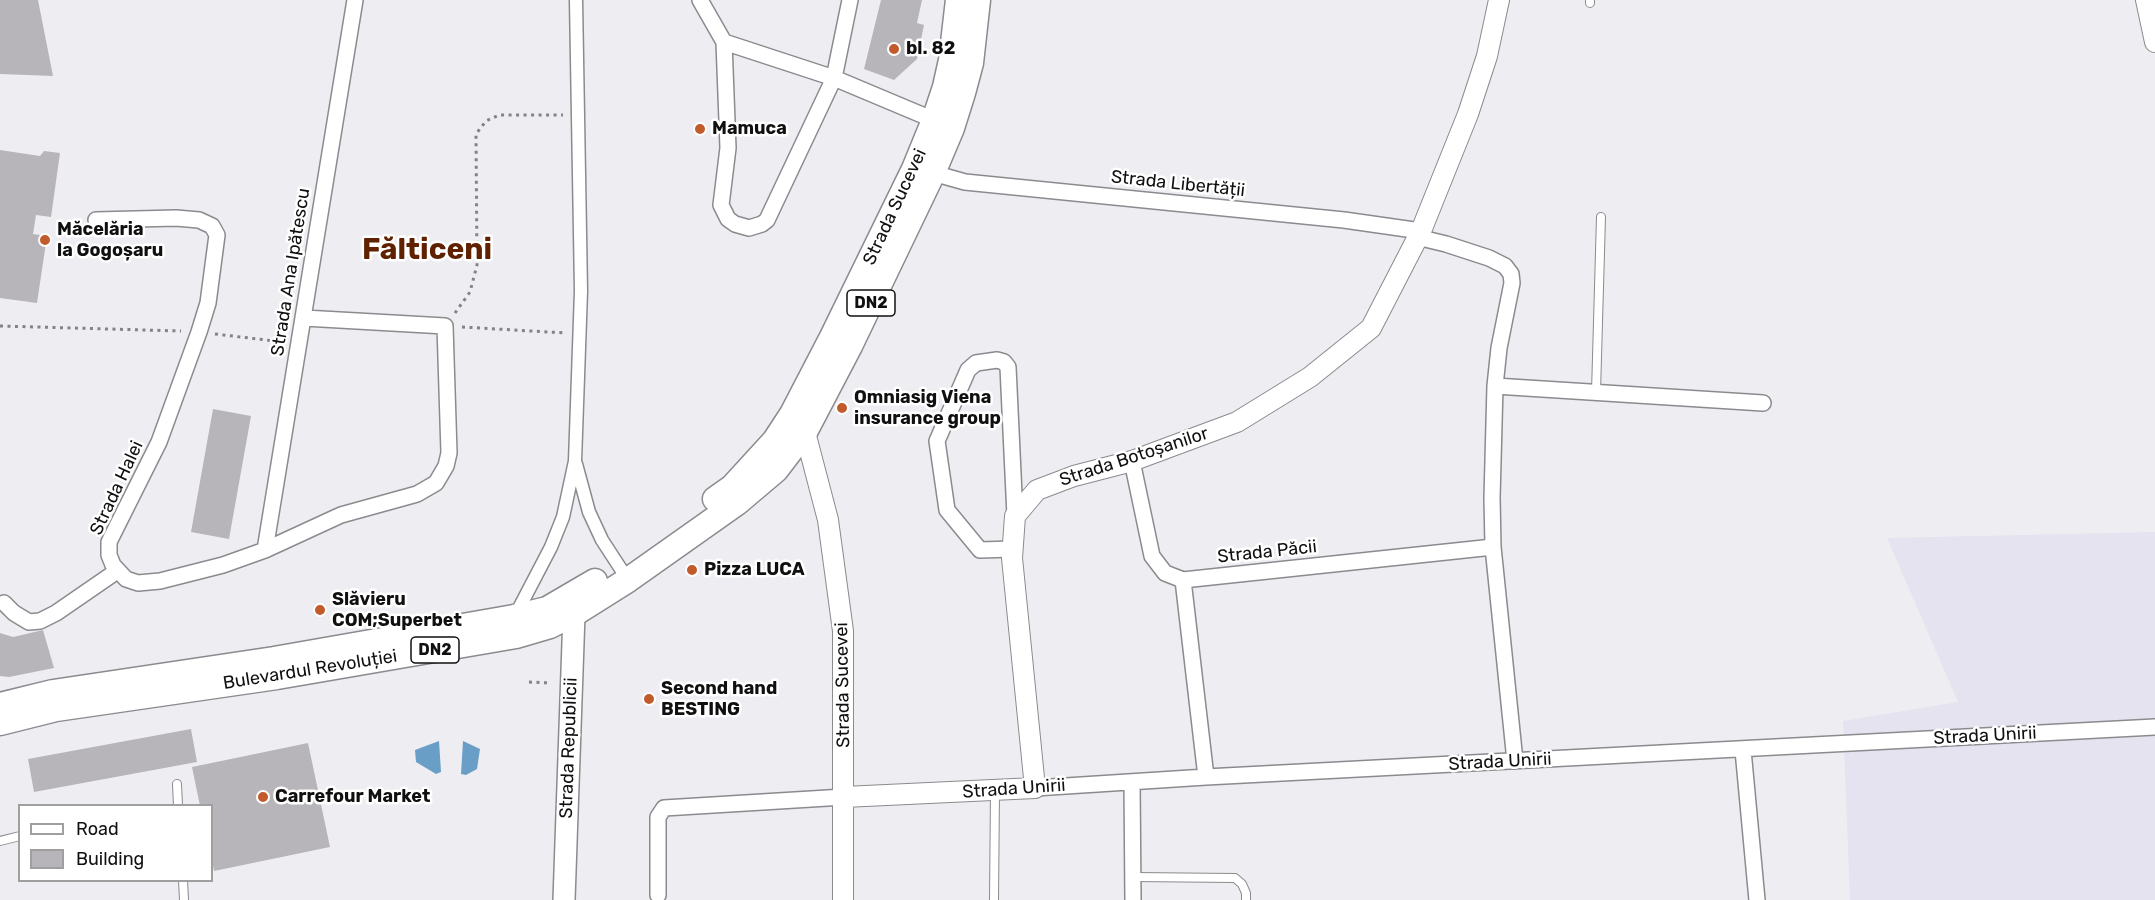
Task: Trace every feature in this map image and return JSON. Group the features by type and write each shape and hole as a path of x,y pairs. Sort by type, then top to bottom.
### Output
{"main road":[{"name":"Strada Sucevei","path":"799,423 832,338 914,169 934,120 951,60 958,0"},
{"name":"Strada Sucevei","path":"799,423 850,346 933,173 963,93 971,63 978,0"},
{"name":"Bulevardul Revoluției","path":"0,705 53,692 274,659 515,627 549,626 572,606 624,573 691,537 745,496 776,470 799,423"},
{"name":"Strada Republicii","path":"564,900 572,606"},
{"name":"Bulevardul Revoluției","path":"0,723 56,709 277,677 515,627"}],"street":[{"name":"Strada Ana Ipătescu","path":"265,550 355,0"},
{"path":"515,627 563,516 575,461 580,334 576,0"},
{"path":"700,0 724,42 728,148 722,206 728,219 742,227 756,226 767,220 834,78 850,0"},
{"name":"Strada Botoșanilor","path":"1015,516 1037,490 1074,476 1132,461 1237,422 1278,398 1341,355 1371,328 1419,234 1468,114 1487,56 1499,0"},
{"path":"2146,0 2155,42"},
{"path":"724,42 834,78 934,120"},
{"name":"Strada Libertății","path":"933,173 965,182 1344,220 1419,234"},
{"name":"Strada Halei","path":"96,220 177,218 199,220 212,226 217,235 216,258 208,303 199,332 159,442 109,543 109,555 117,570"},
{"path":"1419,234 1489,258 1504,266 1511,274 1512,284 1499,348 1495,386 1492,498 1493,547 1515,761"},
{"path":"4,603 14,613 29,622 40,621 56,613 117,570 126,579 138,583 160,581 223,565 265,550 342,515 417,494 436,483 446,466 448,453 445,326 304,318"},
{"path":"1012,549 980,550 947,510 936,441 968,370 976,363 997,360 1004,362 1008,367 1015,516 1012,558 1035,788"},
{"path":"1495,386 1763,403"},
{"name":"Strada Sucevei","path":"799,423 828,520 843,631 843,900"},
{"path":"575,461 589,512 602,540 624,573"},
{"path":"1132,461 1152,556 1164,573 1183,580 1206,777"},
{"name":"Strada Păcii","path":"1183,580 1493,547"},
{"name":"Strada Unirii","path":"844,797 996,791 1206,777 2155,727"},
{"path":"1743,750 1758,900"},
{"path":"1132,782 1133,900"},
{"path":"658,895 658,817 664,807 844,797"}],"lane":[{"path":"1596,392 1601,217"},
{"path":"177,784 178,804"},
{"path":"994,900 996,791"},
{"path":"0,841 18,836"},
{"path":"1133,877 1235,878 1242,884 1246,900"},
{"path":"183,882 184,900"}],"path":[{"path":"445,326 470,292 477,265 476,134 486,121 499,115 577,115"},
{"path":"0,326 199,332 299,344"},
{"path":"445,326 580,334"}],"shaded area":[{"path":"2155,532 2155,900 1850,900 1843,721 1958,702 1887,538"}],"water":[{"path":"439,741 441,772 436,774 416,762 415,750"},
{"path":"463,741 480,749 477,769 466,775 461,774"}],"building":[{"path":"0,0 38,0 53,76 0,74"},
{"name":"bl. 82","path":"881,0 922,0 917,23 924,25 917,59 894,80 864,69"},
{"path":"0,150 40,156 44,151 60,153 51,217 36,215 33,234 47,236 37,303 0,298"},
{"path":"213,409 251,416 229,539 191,532"},
{"path":"43,630 54,668 9,677 0,676 0,633 13,637"},
{"path":"191,729 197,762 34,792 28,759"},
{"path":"308,743 330,847 214,871 213,804 200,804 192,767"}],"place":[{"name":"bl. 82","path":"894,49"},
{"name":"Mamuca","path":"700,129"},
{"name":"Măcelăria la Gogoșaru","path":"45,240"},
{"name":"Omniasig Viena insurance group","path":"842,408"},
{"name":"Pizza LUCA","path":"692,570"},
{"name":"Slăvieru COM;Superbet","path":"320,610"},
{"name":"Second hand BESTING","path":"649,699"},
{"name":"Carrefour Market","path":"263,797"}],"district":[{"name":"Fălticeni","path":"427,250"}]}
